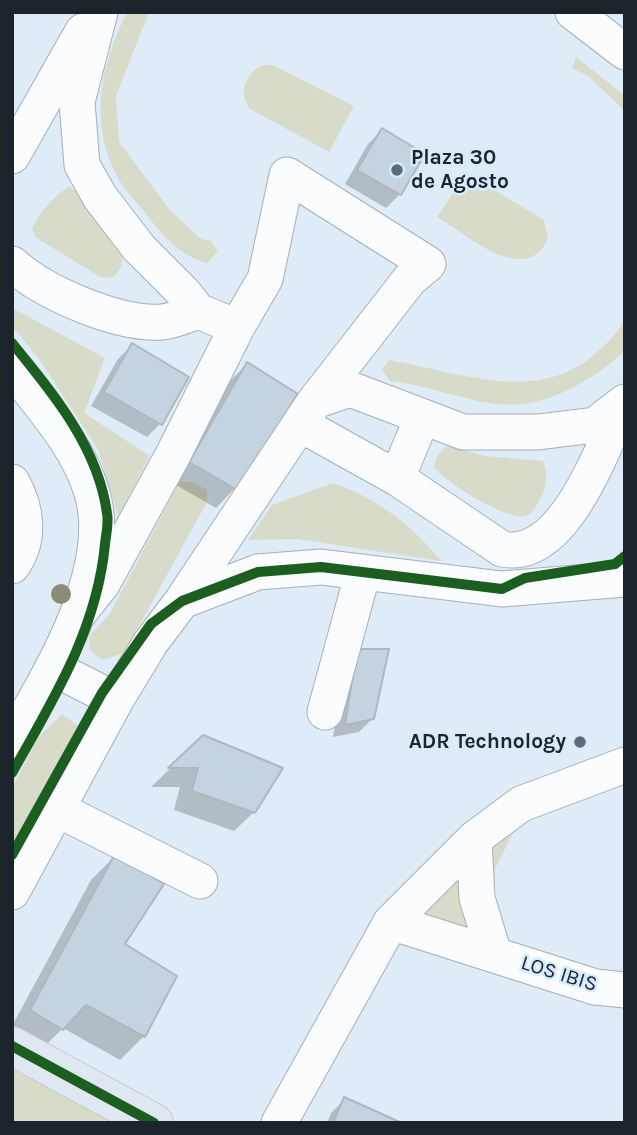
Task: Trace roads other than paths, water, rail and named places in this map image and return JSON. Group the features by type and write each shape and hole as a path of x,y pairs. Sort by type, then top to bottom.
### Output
{"main road":[{"path":"12,1046 154,1123"}],"street":[{"path":"12,156 93,12"},
{"path":"100,12 77,102 82,165 100,197 139,248 198,311 236,327"},
{"path":"573,12 625,51"},
{"path":"12,740 53,668 79,613 108,572 173,455 236,327 265,279 287,175 428,264 410,279 307,413 151,642 116,700 12,892"},
{"path":"12,264 38,284 98,310 134,320 163,322 198,311"},
{"path":"14,374 58,428 93,494 96,523 93,560 79,613"},
{"path":"307,413 350,389 463,432 538,432 595,425 625,402"},
{"path":"307,413 502,549 516,552 534,547 554,532 575,504 625,402"},
{"path":"397,478 422,418"},
{"path":"12,482 26,528 24,550 12,566"},
{"path":"181,601 258,572 321,568 502,589 625,579"},
{"path":"325,712 363,572"},
{"path":"53,668 116,700"},
{"path":"279,1123 391,922 474,839 521,804 625,765"},
{"path":"57,809 200,881"},
{"name":"LOS IBIS","path":"474,839 477,898 494,954"},
{"name":"LOS IBIS","path":"391,922 595,988 625,989"}],"place":[{"name":"Plaza 30 de Agosto","path":"397,170"},
{"name":"ADR Technology","path":"580,742"}]}
